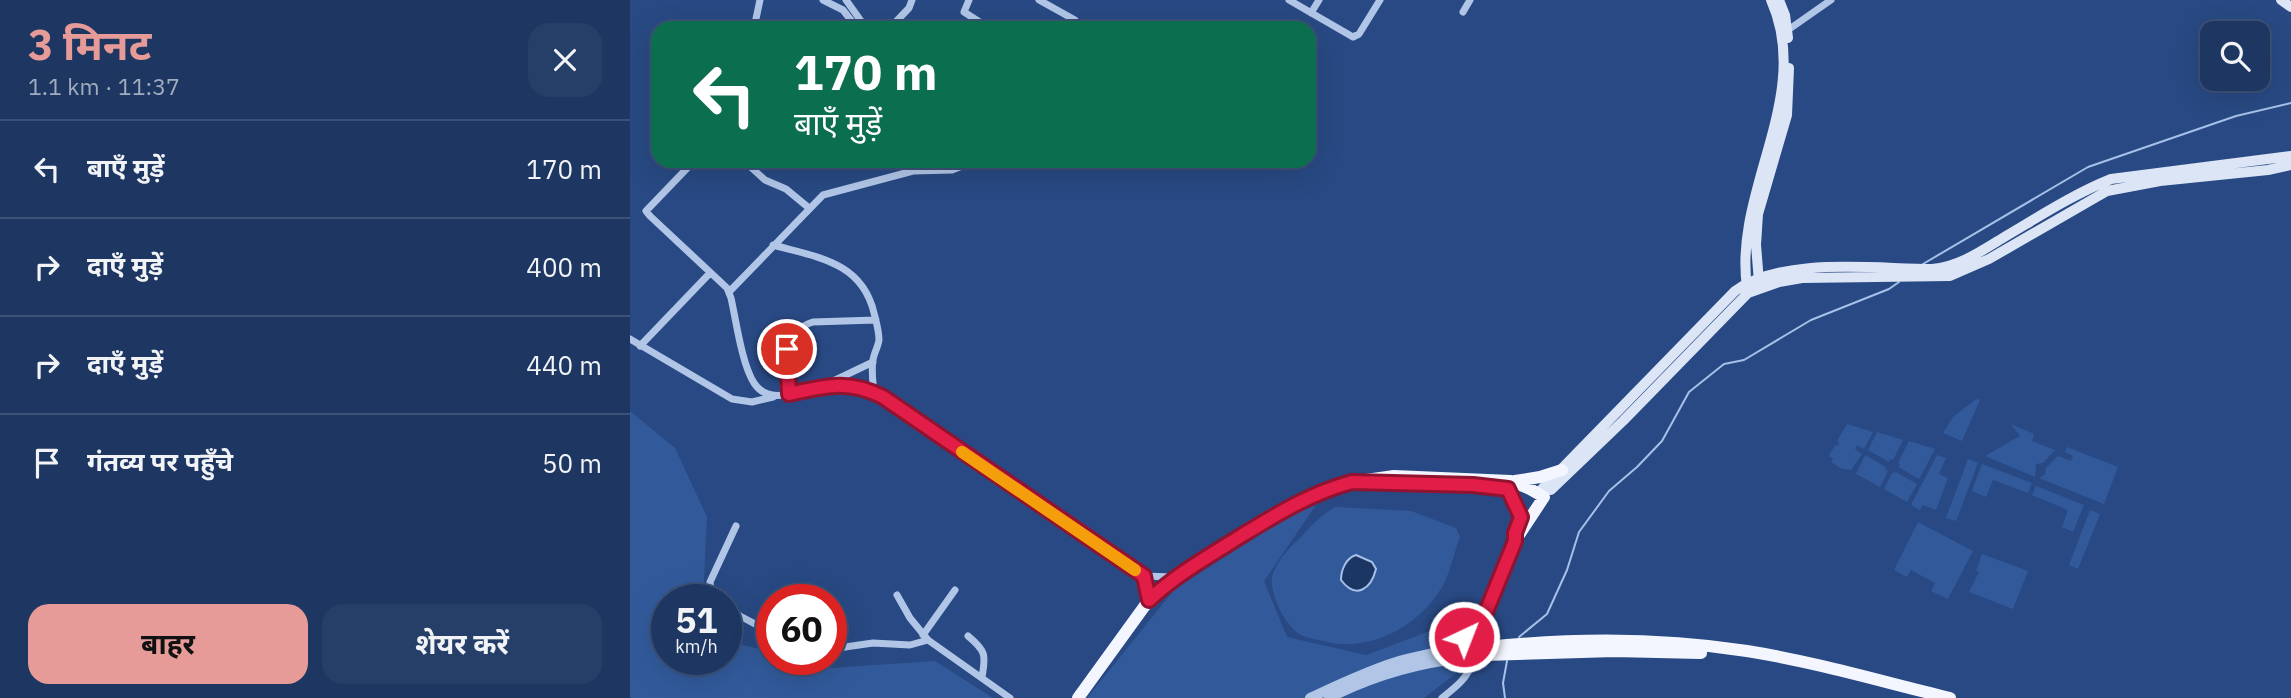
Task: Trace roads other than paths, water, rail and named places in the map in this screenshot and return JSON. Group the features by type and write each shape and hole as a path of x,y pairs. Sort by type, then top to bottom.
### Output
{"main road":[{"path":"1477,634 1515,541 1538,498 1608,437 1747,288 1749,214 1772,138 1781,93 1783,45 1771,0"},
{"path":"1759,282 1756,253 1758,214 1787,115 1789,97 1788,30 1779,0"},
{"path":"2281,0 2291,7"},
{"path":"1756,253 1770,268 1784,272 1930,273 1950,276 2123,177 2291,156"},
{"path":"2107,186 2268,170 2291,165"},
{"path":"1731,295 1747,244"},
{"path":"1515,541 1521,517 1562,470 1731,295 1784,272"},
{"path":"1759,282 1859,272"},
{"path":"1077,698 1149,600 1174,577 1293,505 1352,482 1509,485 1562,470"},
{"path":"1509,485 1538,498"},
{"path":"1509,485 1521,517"},
{"path":"1477,655 1484,638 1477,634 1468,634 1460,645 1477,655 1501,650 1676,642 1737,650 1819,666 1950,698"},
{"path":"1523,649 1714,654 1784,665 1915,698"}],"street":[{"path":"756,21 760,0"},
{"path":"823,0 843,10 852,21"},
{"path":"846,0 861,21"},
{"path":"897,21 909,8 912,0"},
{"path":"969,0 964,12 978,21"},
{"path":"1040,0 1076,21"},
{"path":"1290,0 1353,37 1359,34 1380,0"},
{"path":"1311,13 1319,0"},
{"path":"1463,12 1470,0"},
{"path":"1788,30 1831,0"},
{"path":"687,168 646,211 729,292 751,377 762,392 777,396"},
{"path":"752,168 765,180 791,192 809,208"},
{"path":"729,292 819,198 913,171 957,168"},
{"path":"773,245 827,261 851,273 867,291 876,320 878,341 873,362 874,393"},
{"path":"640,346 709,273"},
{"path":"789,394 787,349 790,340 805,325 813,322 876,320"},
{"path":"630,340 740,402 752,402 823,385 873,362"},
{"path":"823,385 856,388 874,393 1144,576 1174,577"},
{"path":"710,584 736,526"},
{"path":"1144,576 1149,600"},
{"path":"847,646 873,642 910,645 926,637 955,590"},
{"path":"897,595 909,618 926,637 1010,698"},
{"path":"968,636 985,656 982,677"},
{"path":"1310,698 1351,678 1460,645"},
{"path":"1329,698 1360,683 1398,670 1434,661 1477,655"},
{"path":"1442,698 1468,674 1477,655"}],"waterway":[{"path":"1923,264 2088,167 2236,116 2291,103"},
{"path":"1519,637 1547,614 1567,570 1579,532 1609,491 1662,441 1689,392 1724,364 1744,360 1811,320 1889,289 1899,282"},
{"path":"1505,698 1503,683 1507,661"}]}
